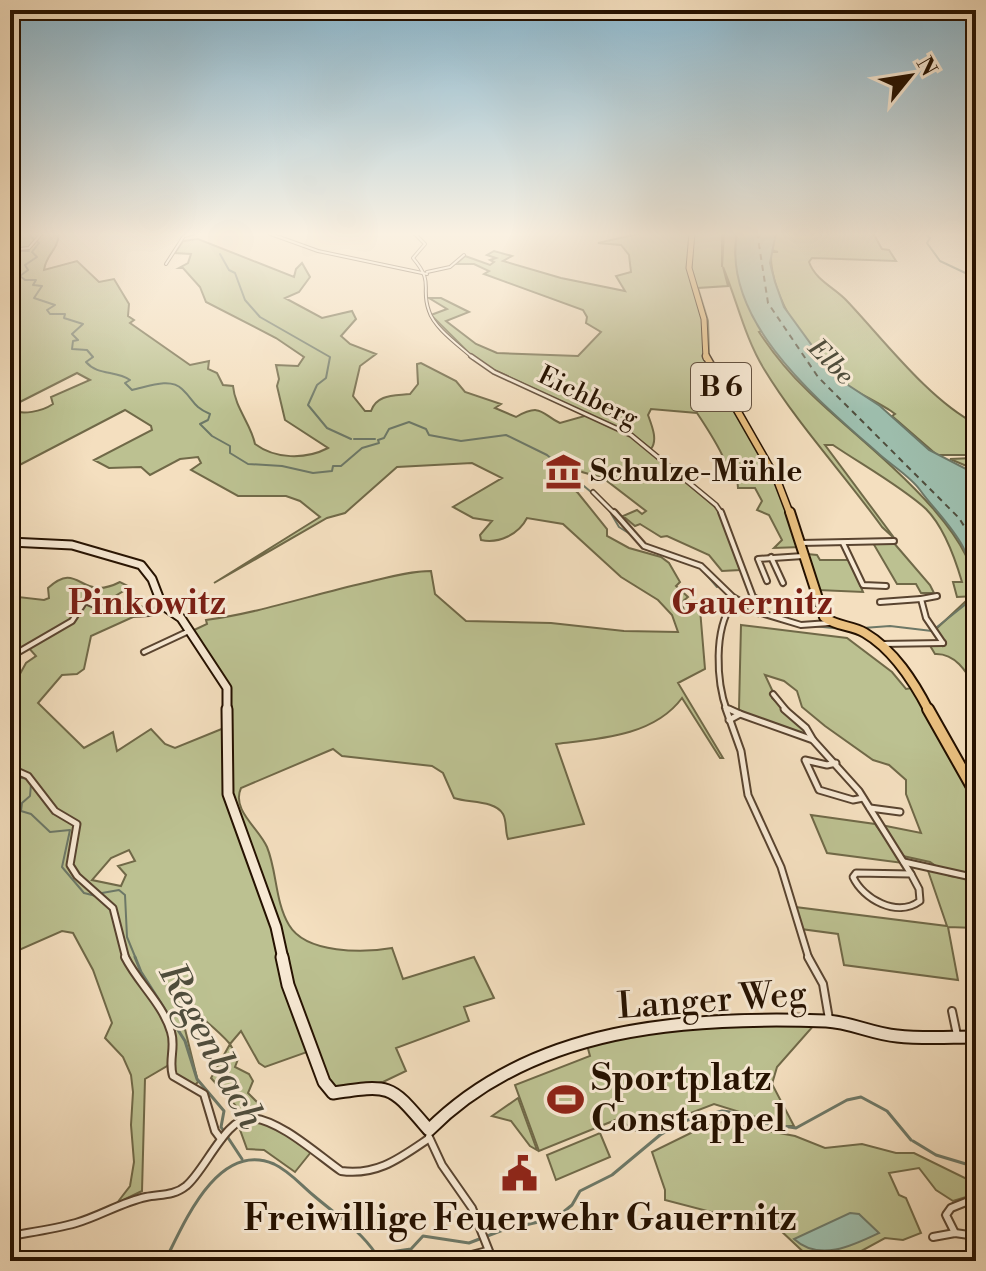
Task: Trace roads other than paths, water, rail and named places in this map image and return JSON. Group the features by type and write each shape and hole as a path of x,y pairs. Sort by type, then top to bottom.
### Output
{"main road":[{"name":"B 6","path":"696,292 704,319 706,360 777,480 796,528 822,614 829,623"},
{"path":"829,623 863,631 881,644 902,668 976,794"}],"street":[{"name":"Eichberg","path":"430,292 428,313 472,357 631,435 716,505 759,613"},
{"path":"593,492 607,502 617,519 640,543 701,566 720,587 759,613 785,622 829,623"},
{"path":"801,543 894,541"},
{"path":"10,542 86,548 137,563 148,573 162,609"},
{"path":"843,542 863,585 886,586"},
{"path":"767,581 758,559 805,556"},
{"path":"771,557 783,583"},
{"path":"880,602 937,596"},
{"path":"755,598 730,606 723,617 720,682 725,707 741,751 748,795 781,867 804,950 823,984 830,1021"},
{"path":"881,644 943,643 926,618 921,599"},
{"path":"10,657 20,654 72,621 85,601 104,610 122,609 139,615 162,609 181,618 227,688 228,794 276,927 288,985 326,1088 341,1094 379,1086 396,1092 429,1134 445,1169 470,1204 485,1248 493,1261"},
{"path":"144,652 191,633"},
{"path":"773,694 780,706 810,732 813,740 862,796 912,874 920,901 908,906 872,901 861,894 853,877 861,872 897,876 912,874"},
{"path":"725,707 813,740"},
{"path":"729,720 740,714"},
{"path":"836,763 827,765 808,759 805,762 819,790 853,800 862,796"},
{"path":"10,768 28,773 52,808 77,824 79,830 69,858 71,867 83,881 102,893 116,915 124,957 172,1034 172,1074 177,1081 204,1094 215,1131 224,1135"},
{"path":"870,808 900,812"},
{"path":"904,862 925,863 947,874 976,878"},
{"path":"952,1011 957,1035"},
{"name":"Langer Weg","path":"429,1134 451,1107 478,1089 538,1056 590,1039 665,1026 741,1021 830,1021 896,1036 976,1037"},
{"path":"10,1236 76,1223 144,1197 176,1193 188,1185 210,1160 224,1135 240,1120 256,1118 273,1124 341,1171 350,1173 373,1173 386,1168 429,1134"},
{"path":"955,1233 946,1215 951,1208 976,1198"},
{"path":"933,1237 955,1233 976,1236"},
{"path":"448,1261 485,1248"}],"waterway":[{"path":"38,292 34,298 55,305 47,310 50,314 65,314 64,318 83,324 72,334 78,340 73,341 72,349 87,350 93,357 86,362 130,380 125,383 132,390 158,384 177,385 197,406 210,414 208,420 200,424 212,436 230,446 230,453 248,464 282,466 313,473 332,471 333,466 341,466 362,448 379,443 378,440 384,438 389,429 409,422 426,429 429,435 461,441 506,435 547,455 597,497"},
{"path":"242,292 260,317 330,357 326,378 317,385 308,405 327,428 351,439"},
{"path":"354,439 375,439"},
{"path":"609,510 619,527 630,534"},
{"path":"650,550 663,555"},
{"path":"705,573 717,587"},
{"path":"863,628 890,626 932,631 976,596"},
{"path":"752,611 795,625"},
{"path":"813,626 843,629"},
{"name":"Regenbach","path":"10,776 28,779"},
{"name":"Regenbach","path":"31,784 30,796 22,803 21,811 31,814 50,832 70,830 62,867 84,893 96,896"},
{"name":"Regenbach","path":"102,893 119,890 125,895 127,937 136,959"},
{"name":"Regenbach","path":"135,957 141,972 185,1041 197,1079 224,1111 221,1127 242,1159"},
{"path":"165,1261 182,1226 206,1189 220,1174 236,1164 254,1160 274,1164 290,1174 354,1229 376,1254 411,1249 423,1236 469,1243 503,1230 556,1218 572,1205 580,1191 612,1175 660,1135 684,1121 722,1111 738,1113 762,1123 796,1128 847,1100 861,1097 887,1111 911,1140"},
{"path":"913,1141 936,1155 976,1167"}],"place":[{"name":"Schulze-Mühle","path":"564,472"},
{"name":"Sportplatz Constappel","path":"565,1100"},
{"name":"Freiwillige Feuerwehr Gauernitz","path":"520,1174"}],"district":[{"name":"Pinkowitz","path":"147,604"},
{"name":"Gauernitz","path":"752,604"}],"water label":[{"name":"Elbe","path":"831,362"}]}
